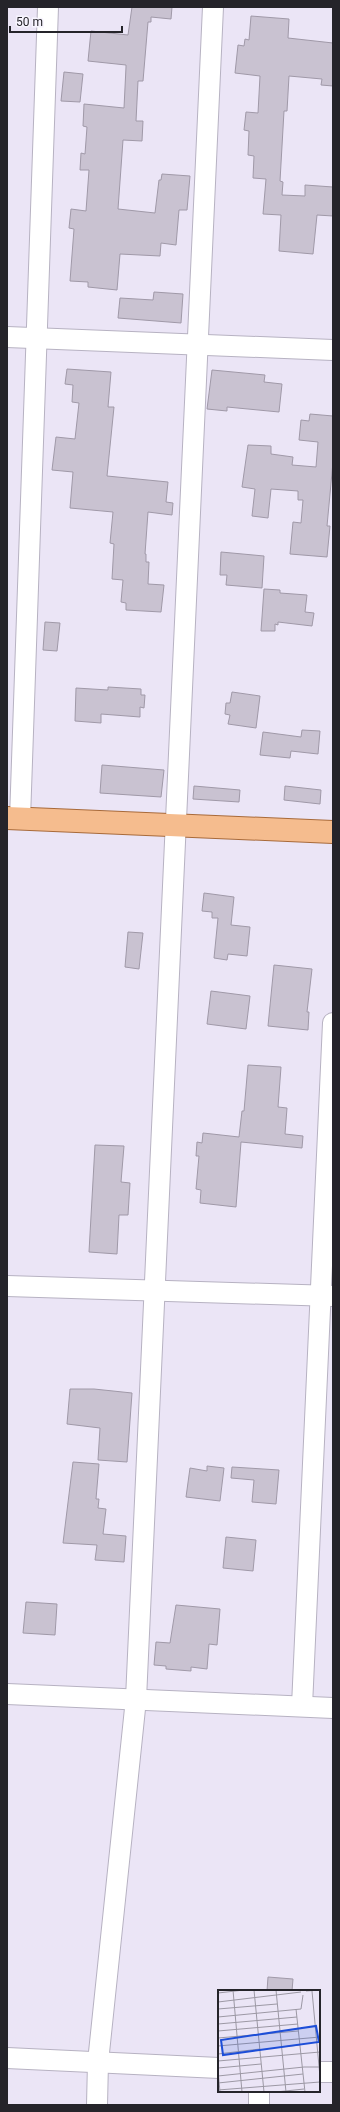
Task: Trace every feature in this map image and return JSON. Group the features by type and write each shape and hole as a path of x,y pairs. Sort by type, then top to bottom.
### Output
{"main road":[{"path":"14,819 333,832"}],"street":[{"path":"14,819 37,338 48,7"},
{"path":"97,2105 98,2062 136,1699 156,1290 213,7"},
{"path":"7,337 333,350"},
{"path":"302,1706 327,1296 333,1022"},
{"path":"7,1286 327,1296"},
{"path":"7,1694 333,1708"},
{"path":"7,2058 218,2068"},
{"path":"320,2072 333,2072"},
{"path":"259,2092 259,2105"}],"building":[{"path":"132,7 172,7 171,19 151,17 151,22 148,22 143,81 138,81 136,121 143,121 142,141 123,140 118,209 155,213 159,180 161,180 162,174 190,176 187,210 179,210 176,245 161,243 160,256 120,254 117,290 88,287 88,282 70,281 74,229 69,228 71,209 86,211 89,170 80,170 81,153 85,154 87,127 83,126 84,104 124,108 126,67 126,65 88,61 91,31 128,35"},
{"path":"251,16 289,19 288,38 333,43 333,86 321,85 322,79 289,76 287,111 284,111 280,181 283,182 282,195 305,196 305,185 333,187 333,216 317,215 313,254 279,251 281,215 263,214 266,179 253,178 254,156 248,155 249,131 244,130 246,112 258,113 260,76 235,73 238,45 244,46 245,39 249,40"},
{"path":"64,72 83,74 80,102 61,101"},
{"path":"154,292 183,294 181,323 118,318 120,298 153,300"},
{"path":"67,369 111,372 108,407 114,407 107,476 168,482 166,502 173,503 172,515 148,512 145,554 146,562 149,562 148,584 164,585 161,612 126,610 126,603 121,602 123,580 112,579 114,544 110,543 113,512 70,508 73,472 52,470 56,437 75,439 79,403 72,402 73,385 65,384"},
{"path":"212,370 265,375 264,382 282,384 279,412 227,407 227,411 207,409"},
{"path":"310,414 333,416 333,462 327,526 330,526 327,557 290,554 293,522 301,523 303,500 298,500 298,491 271,489 268,518 252,516 255,489 242,487 248,445 271,446 271,454 293,457 292,465 316,467 318,442 299,440 301,420 309,421"},
{"path":"221,552 264,556 262,588 226,585 227,575 220,575"},
{"path":"264,589 280,590 280,593 307,595 305,612 314,613 312,626 278,622 278,625 275,624 275,631 261,631"},
{"path":"45,622 60,623 57,651 43,650"},
{"path":"108,687 141,689 141,695 145,695 144,708 140,707 140,717 101,714 101,723 75,721 76,688 108,690"},
{"path":"232,692 260,696 256,728 228,724 230,715 225,714 226,703 230,703"},
{"path":"302,730 320,731 318,754 291,751 290,758 260,755 263,732 301,737"},
{"path":"102,765 164,770 161,797 100,793"},
{"path":"194,786 240,790 239,802 193,799"},
{"path":"285,786 321,790 320,804 284,800"},
{"path":"204,893 234,897 231,925 250,927 247,956 228,954 227,960 214,958 218,918 212,918 212,912 202,911"},
{"path":"128,932 143,933 139,969 125,967"},
{"path":"274,965 312,969 307,1012 309,1012 308,1030 268,1026"},
{"path":"211,991 250,996 246,1029 207,1024"},
{"path":"248,1065 281,1067 278,1107 287,1108 285,1134 303,1136 302,1148 241,1142 236,1207 200,1203 201,1190 196,1189 199,1156 196,1156 197,1142 202,1143 203,1133 239,1137 242,1111 244,1111"},
{"path":"95,1145 124,1146 121,1182 130,1183 128,1215 119,1215 117,1254 89,1252"},
{"path":"70,1389 94,1389 132,1393 127,1462 98,1460 100,1428 67,1424"},
{"path":"73,1462 99,1464 96,1499 99,1499 98,1508 106,1509 103,1534 126,1536 124,1562 95,1560 97,1545 63,1543"},
{"path":"207,1466 224,1468 220,1501 186,1497 190,1468 207,1471"},
{"path":"232,1467 279,1470 276,1504 252,1502 254,1480 231,1478"},
{"path":"226,1537 256,1540 253,1571 223,1568"},
{"path":"26,1602 57,1604 55,1635 23,1633"},
{"path":"176,1605 220,1609 217,1645 209,1644 207,1669 191,1667 191,1671 166,1669 166,1666 154,1665 156,1642 170,1643"},
{"path":"268,1977 293,1979 292,1990 267,1990"}]}
